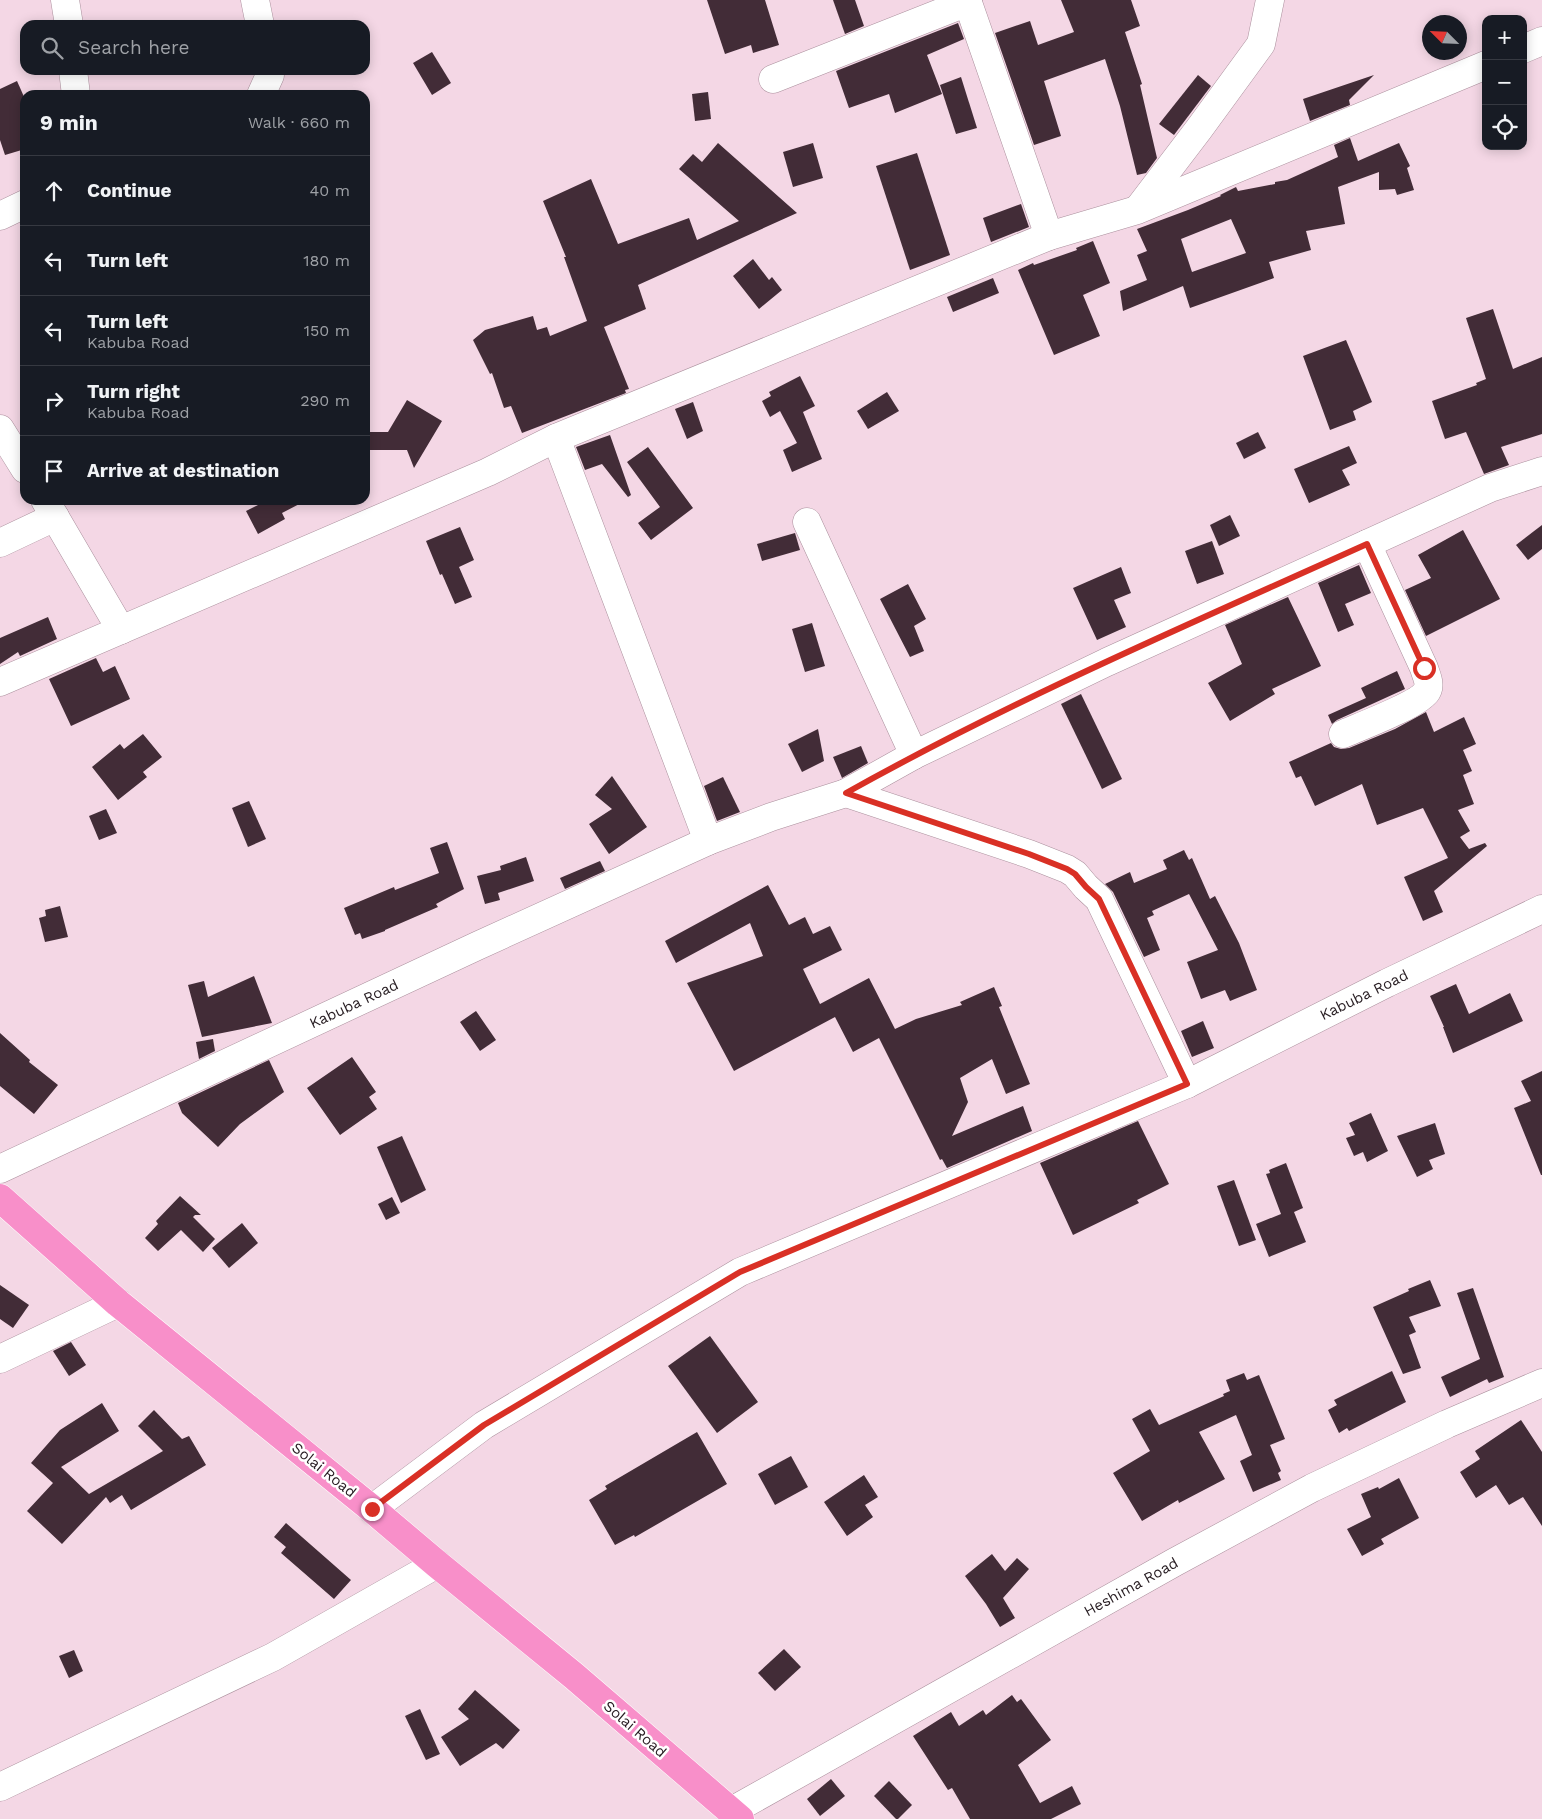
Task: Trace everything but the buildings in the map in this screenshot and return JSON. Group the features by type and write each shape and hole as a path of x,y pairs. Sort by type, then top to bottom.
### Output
{"highway":[{"name":"Solai Road","path":"0,1198 118,1303 574,1676 735,1815"}],"street":[{"path":"65,0 68,20"},
{"path":"255,0 259,20"},
{"path":"1137,210 1261,44 1270,0"},
{"path":"773,79 968,1 1049,236"},
{"path":"1527,47 1542,41"},
{"path":"0,682 488,472 556,438 1049,236 1137,210 1482,67"},
{"path":"74,75 75,90"},
{"path":"263,90 270,75"},
{"path":"0,216 20,206"},
{"path":"0,429 20,461"},
{"path":"556,438 708,841"},
{"name":"Kabuba Road","path":"0,1169 477,946 708,841 771,817 846,793 914,755 1107,662 1490,488 1542,471"},
{"path":"0,543 50,509 121,630"},
{"path":"807,522 914,755"},
{"path":"1343,734 1415,700 1426,692 1428,684 1424,668 1367,544"},
{"path":"846,793 1029,854 1075,874 1099,899 1187,1084"},
{"name":"Kabuba Road","path":"372,1509 484,1425 740,1272 1187,1084 1387,983 1542,909"},
{"path":"0,1358 118,1303"},
{"name":"Heshima Road","path":"735,1815 1175,1562 1312,1488 1447,1424 1542,1383"},
{"path":"0,1787 273,1658 437,1564"}],"route":[{"path":"372,1509 484,1425 740,1272 1187,1084 1099,899 1075,874 1029,854 846,793 914,755 1107,662 1367,544 1424,668"}]}
